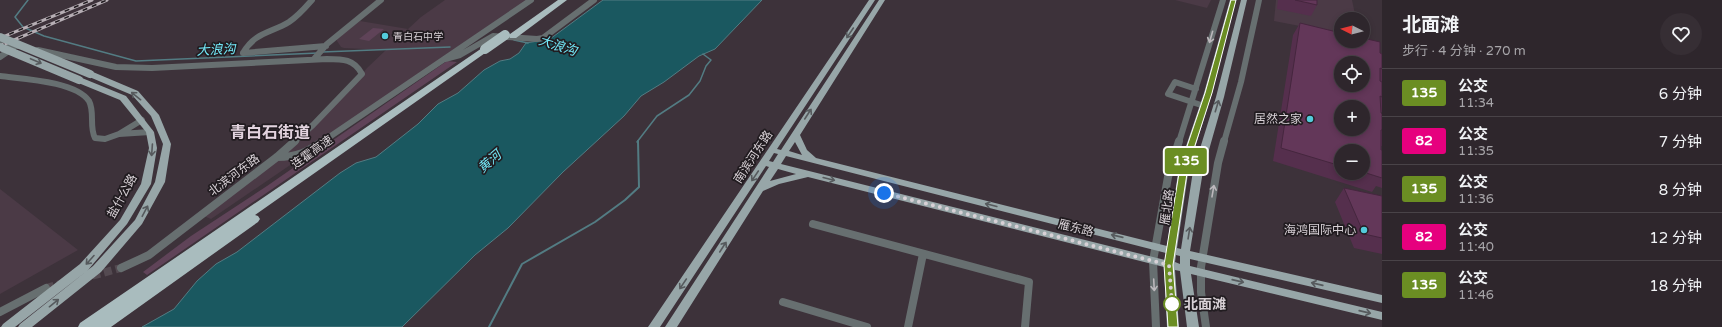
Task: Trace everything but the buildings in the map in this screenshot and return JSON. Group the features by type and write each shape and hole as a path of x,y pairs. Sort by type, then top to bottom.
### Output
{"highway":[{"name":"连霍高速","path":"509,36 555,0"},
{"name":"连霍高速","path":"85,327 563,0"},
{"name":"连霍高速","path":"101,327 490,49"}],"main road":[{"name":"南滨河东路","path":"671,327 776,166 865,18 872,0"},
{"name":"南滨河东路","path":"654,327 772,150 865,18 882,0"},
{"name":"雁北路","path":"1173,327 1169,265 1184,167 1204,106 1233,0"},
{"name":"雁北路","path":"1193,327 1185,269 1185,253 1198,171 1220,97 1244,0"},
{"name":"盐什公路","path":"0,37 135,93 155,115 167,144 160,182 139,222 97,269 24,327"},
{"name":"盐什公路","path":"0,47 123,98 150,132 153,148 146,184 124,222 84,267 7,327"},
{"path":"795,134 803,151 813,160"},
{"name":"雁东路","path":"772,150 1202,258 1382,299"},
{"name":"雁东路","path":"764,163 1185,269 1382,316"},
{"path":"761,189 792,176 808,174"}],"street":[{"path":"312,0 301,12 288,22 257,35 243,53 324,47"},
{"path":"0,43 116,67 152,68 316,57 324,47 381,0"},
{"path":"277,157 292,157 307,152 531,0"},
{"path":"445,57 460,55 493,36 537,39 543,38 594,0"},
{"path":"1156,327 1153,261 1168,177 1223,0"},
{"path":"1206,327 1201,294 1200,272 1202,258 1218,163 1241,82 1259,0"},
{"path":"0,57 17,46"},
{"name":"北滨河东路","path":"121,268 150,255 277,157 313,125 362,74 359,66 348,59 316,57"},
{"path":"0,76 67,87 81,93 89,102 92,115 91,133 95,138 104,139 119,134 142,120"},
{"path":"1196,89 1175,82 1168,94 1204,106"},
{"path":"119,134 150,132"},
{"path":"814,224 1029,282 1025,327"},
{"path":"908,327 923,254"},
{"path":"0,312 46,288"},
{"path":"783,302 867,327"}],"shaded area":[{"path":"445,0 532,0 211,219 199,214 289,146 346,94 367,68 386,50 344,48 341,47 337,41 337,38 360,21 408,29 421,17"},
{"path":"1175,0 1211,0 1207,8"},
{"path":"1276,0 1352,0 1355,12 1334,12 1334,33 1274,21"},
{"path":"373,28 384,29 369,41 359,39"},
{"path":"447,61 457,62 147,275 143,272 191,236 267,186"},
{"path":"0,189 78,250 0,294"}],"water":[{"name":"黄河","path":"603,0 762,0 715,49 699,56 664,82 641,96 624,116 563,172 508,228 475,255 402,327 142,327 174,309 197,281 216,264 237,252 340,173 356,163 376,157 418,124 438,104 458,93 484,70 500,61 510,59 519,53 526,43 550,39"}],"waterway":[{"name":"大浪沟","path":"28,0 15,17 23,27 44,36 136,61 318,53"},
{"name":"大浪沟","path":"514,40 528,43"},
{"name":"大浪沟","path":"322,52 450,47"},
{"path":"637,142 657,116 689,95 700,81 706,66 711,60 703,54"},
{"path":"489,327 522,264 595,222 625,200 639,187 638,141"}],"tunnel":[{"path":"46,288 121,268"}],"railway":[{"path":"0,38 92,0"},
{"path":"0,46 107,0"}],"bus line":[{"name":"135","path":"1173,327 1169,265 1184,167 1208,93 1233,0"}],"place":[{"name":"青白石中学","path":"385,36"},
{"name":"居然之家","path":"1310,119"},
{"name":"海鸿国际中心","path":"1364,230"},
{"name":"北面滩","path":"1172,304"}],"district":[{"name":"青白石街道","path":"270,132"}],"route":[{"path":"884,193 1169,265 1172,304"}]}
